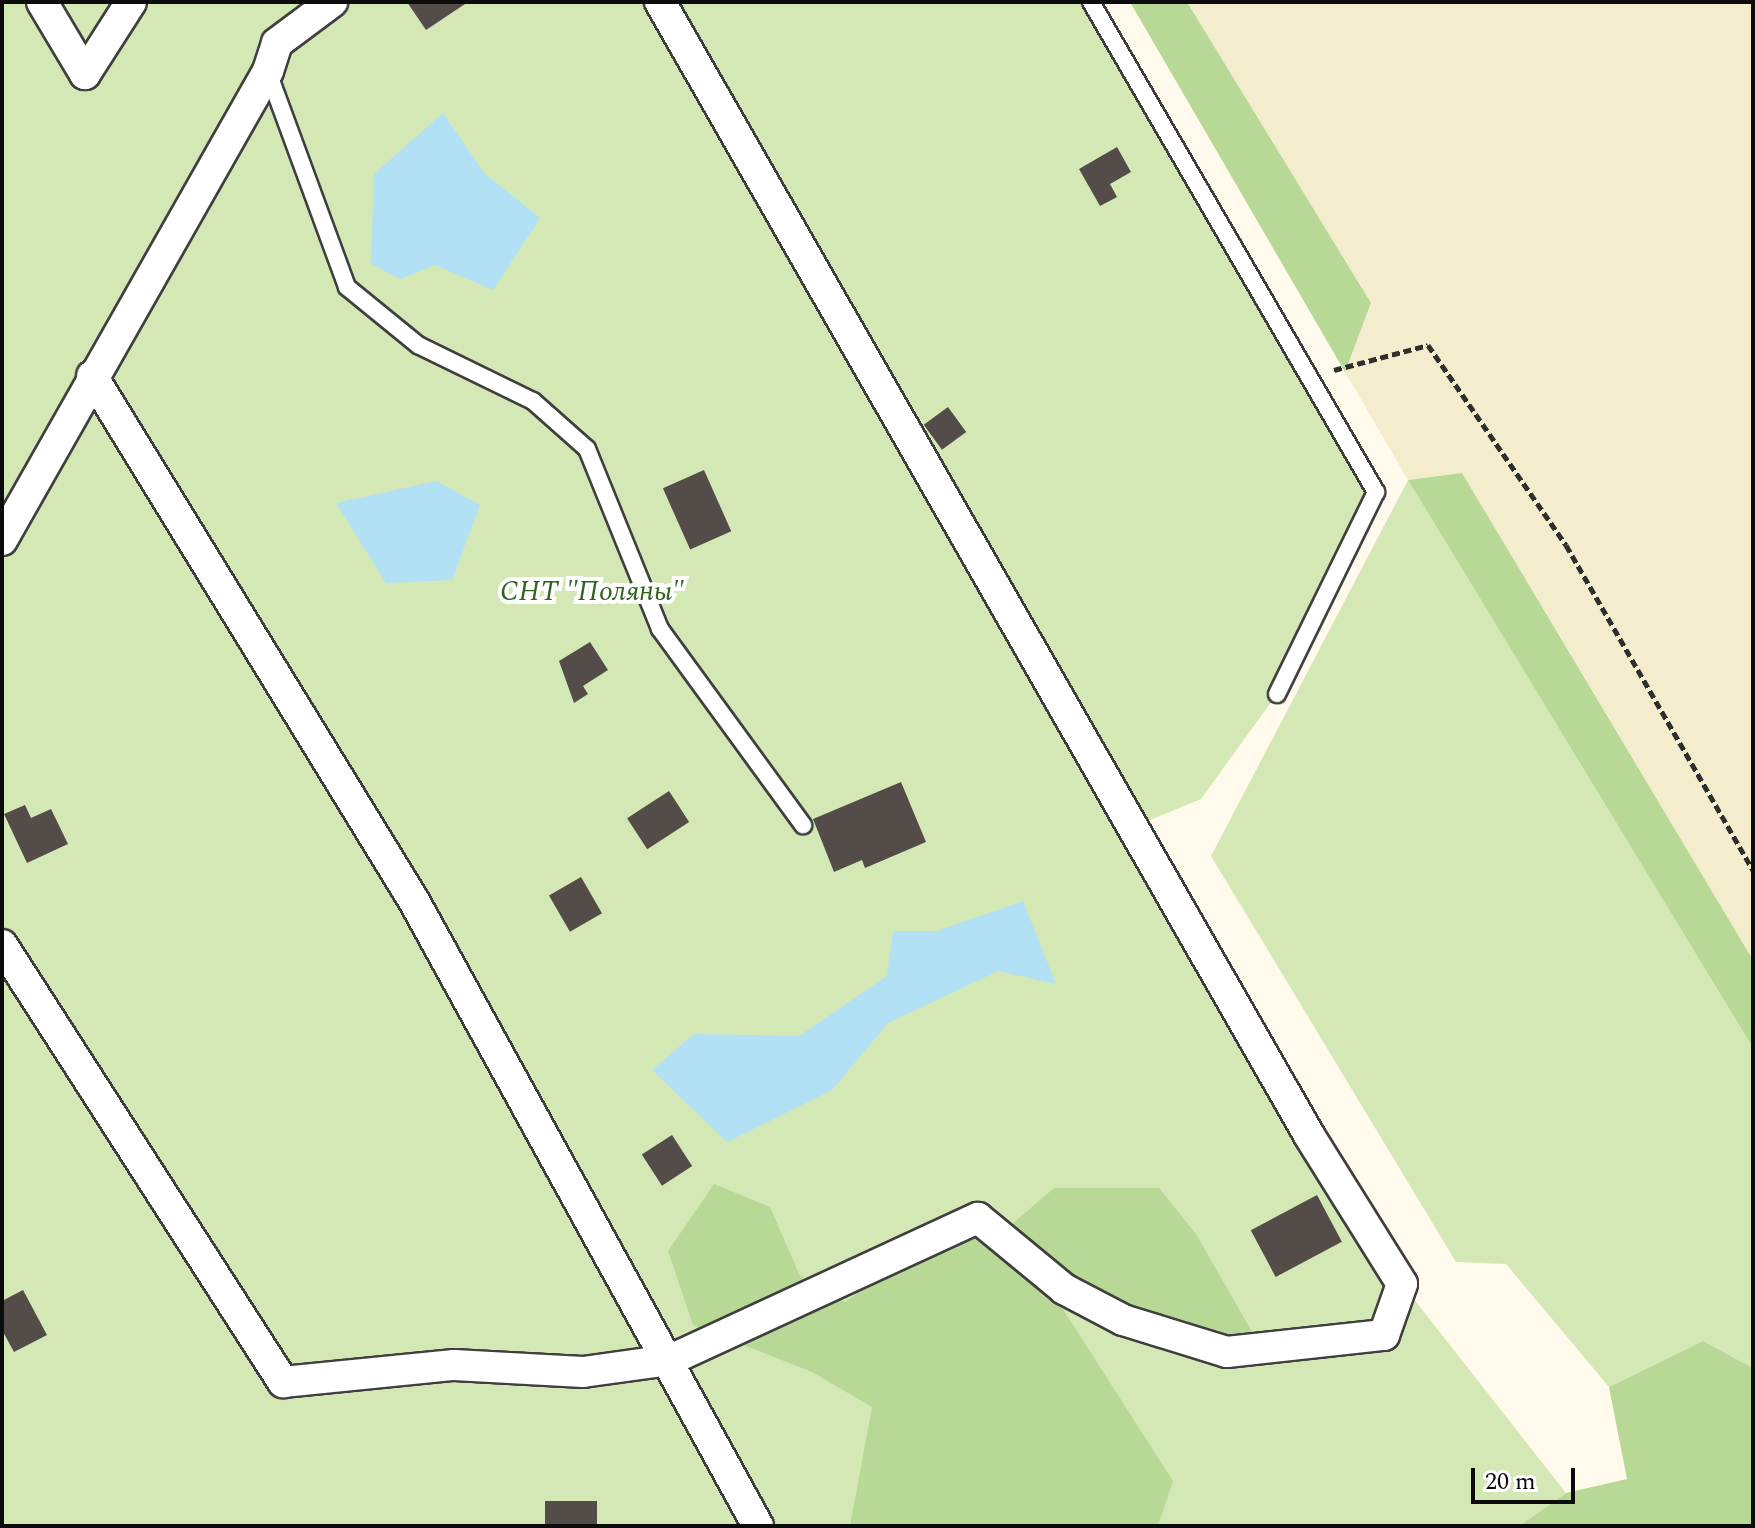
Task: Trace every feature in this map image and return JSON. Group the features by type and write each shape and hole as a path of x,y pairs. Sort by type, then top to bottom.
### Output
{"street":[{"path":"42,2 85,74 131,2"},
{"path":"2,540 10,500 92,376 268,71 277,43 332,2"},
{"path":"2,945 283,1382 454,1365 583,1372 670,1360 978,1218 1064,1289 1123,1320 1227,1352 1384,1335 1402,1284 1309,1135 660,2"},
{"path":"92,376 414,901 670,1360 758,1526"}],"lane":[{"path":"1091,2 1376,492 1277,694"},
{"path":"268,71 347,287 418,345 533,401 587,449 660,629 803,825"}],"path":[{"path":"1309,377 1428,345 1566,545 1753,870"}],"shaded area":[{"path":"1187,2 1753,2 1753,960 1462,473 1408,480 1345,372 1371,303"}],"green space":[{"name":"СНТ \"Поляны\"","path":"2,2 1091,2 1376,492 1277,694 1201,799 1133,827 1402,1284 1566,1493 1519,1526 2,1526"},
{"path":"1130,2 1187,2 1371,303 1345,372"},
{"path":"1462,473 1753,960 1753,1048 1408,480"},
{"path":"1408,480 1753,1048 1753,1368 1703,1341 1609,1387 1506,1264 1456,1262 1211,856"},
{"path":"714,1184 770,1207 800,1276 845,1302 914,1253 1005,1230 1054,1188 1159,1188 1196,1234 1259,1344 1173,1318 1059,1303 1173,1481 1158,1526 850,1526 872,1407 812,1372 693,1325 668,1251"},
{"path":"1703,1341 1753,1368 1753,1526 1519,1526 1566,1493 1627,1479 1609,1387"}],"water":[{"path":"443,113 484,173 540,218 493,290 435,265 400,279 371,264 374,174"},
{"path":"436,481 480,505 452,580 386,583 336,503"},
{"path":"1023,901 1056,984 998,971 888,1023 832,1090 727,1142 652,1070 694,1034 799,1036 887,976 893,931 937,931"}],"building":[{"path":"407,2 468,2 426,30"},
{"path":"1117,147 1131,172 1110,184 1117,197 1100,206 1079,169"},
{"path":"948,407 966,432 942,450 924,425"},
{"path":"704,470 731,531 690,550 663,488"},
{"path":"590,642 608,670 583,686 588,694 574,703 559,661"},
{"path":"901,782 926,842 865,868 862,860 834,872 813,819"},
{"path":"669,791 689,822 647,849 627,818"},
{"path":"25,805 31,818 51,809 68,844 27,863 4,814"},
{"path":"581,877 602,913 570,932 549,896"},
{"path":"672,1135 692,1166 662,1186 642,1155"},
{"path":"1317,1195 1342,1242 1276,1277 1251,1230"},
{"path":"23,1290 47,1335 14,1352 2,1330 2,1301"},
{"path":"545,1501 597,1501 597,1526 545,1526"}]}
